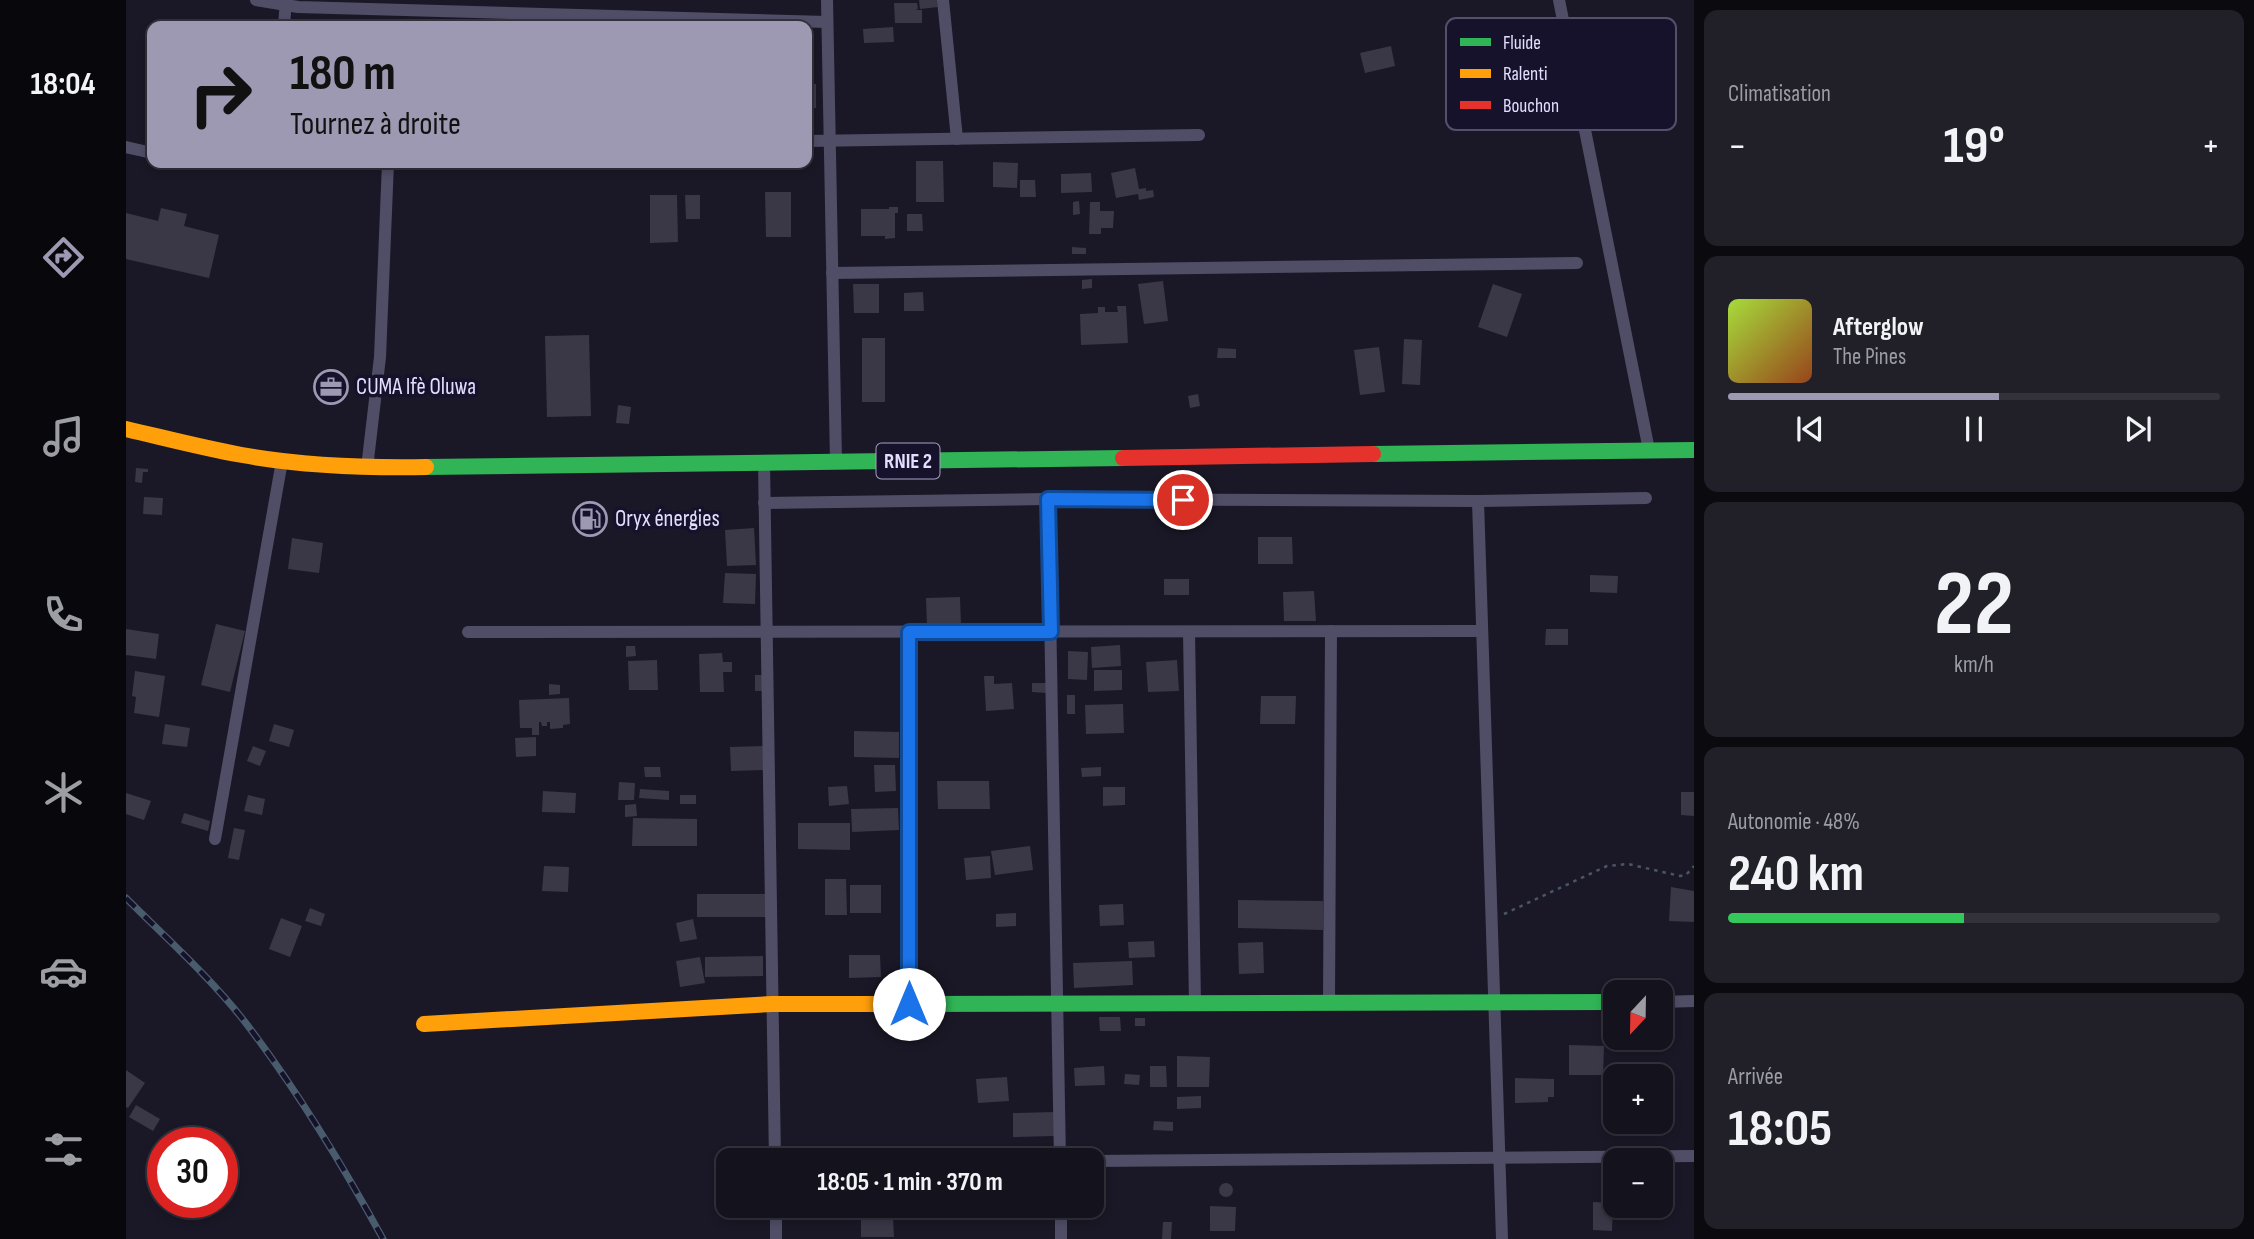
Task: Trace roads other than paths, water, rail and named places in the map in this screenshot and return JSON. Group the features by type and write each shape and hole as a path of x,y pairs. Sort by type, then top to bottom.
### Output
{"main road":[{"name":"RNIE 2","path":"126,429 241,455 367,468 1694,450"},
{"path":"424,1024 772,1004 1603,1002"}],"street":[{"path":"257,0 286,3 298,8 789,21"},
{"path":"827,0 836,461"},
{"path":"943,0 957,139"},
{"path":"1559,0 1563,18"},
{"path":"284,21 286,3"},
{"path":"812,22 827,22"},
{"path":"1585,130 1649,450"},
{"path":"812,141 1199,135"},
{"path":"126,147 147,152"},
{"path":"367,468 380,357 388,168"},
{"path":"832,273 1577,263"},
{"path":"215,839 282,461"},
{"path":"764,462 775,1148"},
{"path":"764,503 1048,499 1478,501 1646,498"},
{"path":"1048,499 1060,1148"},
{"path":"1478,501 1502,1239"},
{"path":"1329,1004 1331,631"},
{"path":"468,632 1482,631"},
{"path":"909,632 909,1004"},
{"path":"1189,632 1195,1004"},
{"path":"1673,1002 1694,1001"},
{"path":"1104,1161 1694,1156"},
{"path":"776,1218 776,1239"},
{"path":"1061,1218 1062,1239"}],"railway":[{"path":"126,898 203,974 245,1022 318,1128 383,1239"}],"place":[{"name":"CUMA Ifè Oluwa","path":"331,387"},
{"name":"Oryx énergies","path":"590,519"}]}
